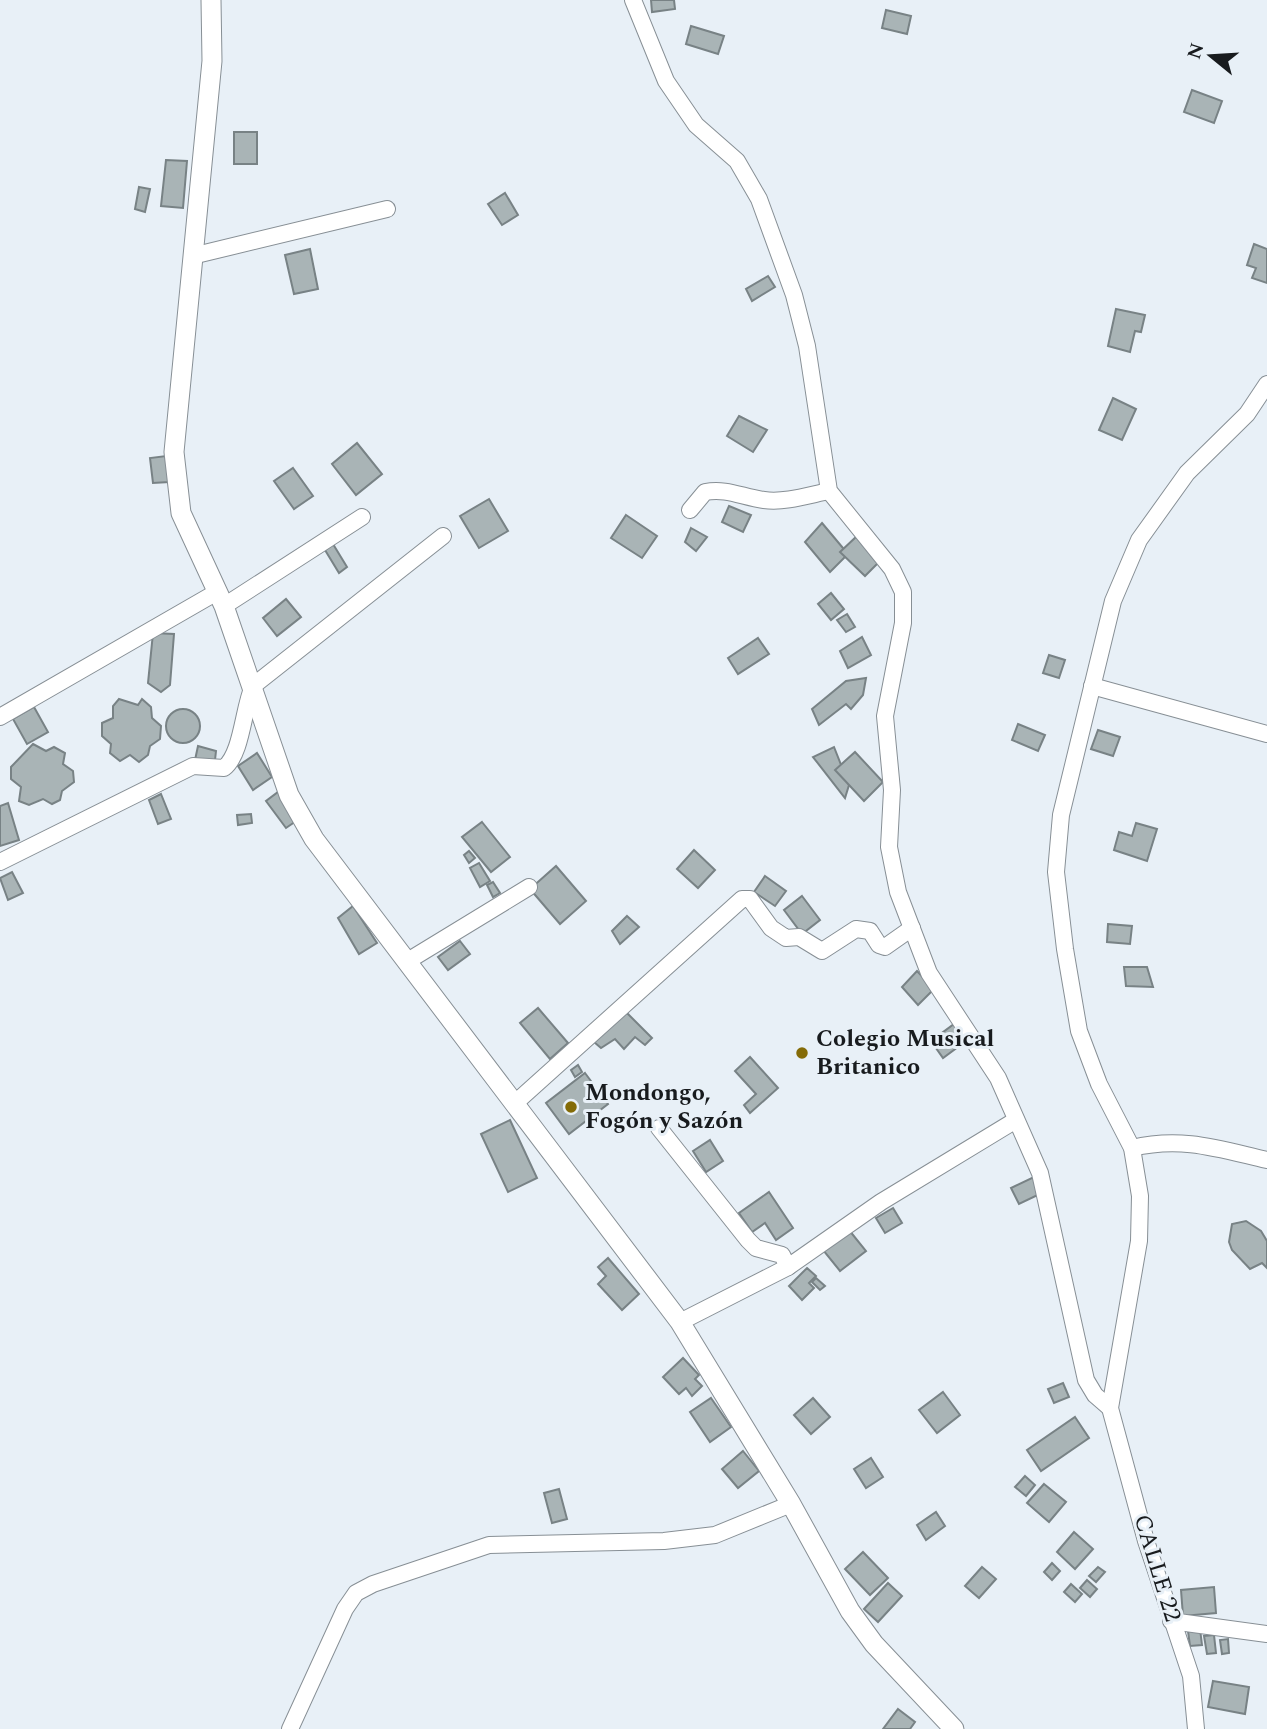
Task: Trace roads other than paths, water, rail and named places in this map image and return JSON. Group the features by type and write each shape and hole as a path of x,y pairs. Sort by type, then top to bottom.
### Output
{"street":[{"path":"211,0 212,61 174,452 181,513 220,599 253,686 289,795 314,839 405,962 680,1322 791,1504 850,1611 874,1644 954,1729"},
{"path":"633,0 666,81 696,125 737,161 759,199 794,295 807,346 829,491 892,569 903,592 903,623 885,716 892,790 889,847 898,892 929,973 998,1078 1040,1173 1086,1380 1095,1395 1110,1408"},
{"path":"192,256 387,209"},
{"path":"1110,1408 1139,1241 1140,1196 1132,1148 1098,1084 1079,1031 1065,949 1056,872 1060,815 1113,601 1139,540 1187,473 1247,414 1267,384"},
{"path":"690,510 705,492 721,489 764,500 794,499 829,491"},
{"path":"0,717 220,599 362,517"},
{"path":"0,862 193,766 224,768 235,753 245,705 253,686 443,536"},
{"path":"1092,686 1267,734"},
{"path":"405,962 529,887"},
{"path":"514,1104 742,900 750,899 757,904 771,928 786,938 799,937 822,951 856,929 870,931 879,946 885,947 912,928"},
{"path":"680,1322 788,1267 892,1195 1016,1120"},
{"path":"659,1128 748,1240 756,1248 782,1255 788,1267"},
{"path":"1132,1148 1161,1141 1196,1143 1267,1160"},
{"name":"CALLE 22","path":"1110,1408 1171,1621 1191,1676 1196,1729"},
{"path":"290,1729 345,1609 356,1593 373,1584 489,1545 664,1541 715,1535 791,1504"},
{"path":"1171,1621 1267,1634"}],"place":[{"name":"Colegio Musical Britanico","path":"802,1053"},
{"name":"Mondongo, Fogón y Sazón","path":"571,1107"}]}
